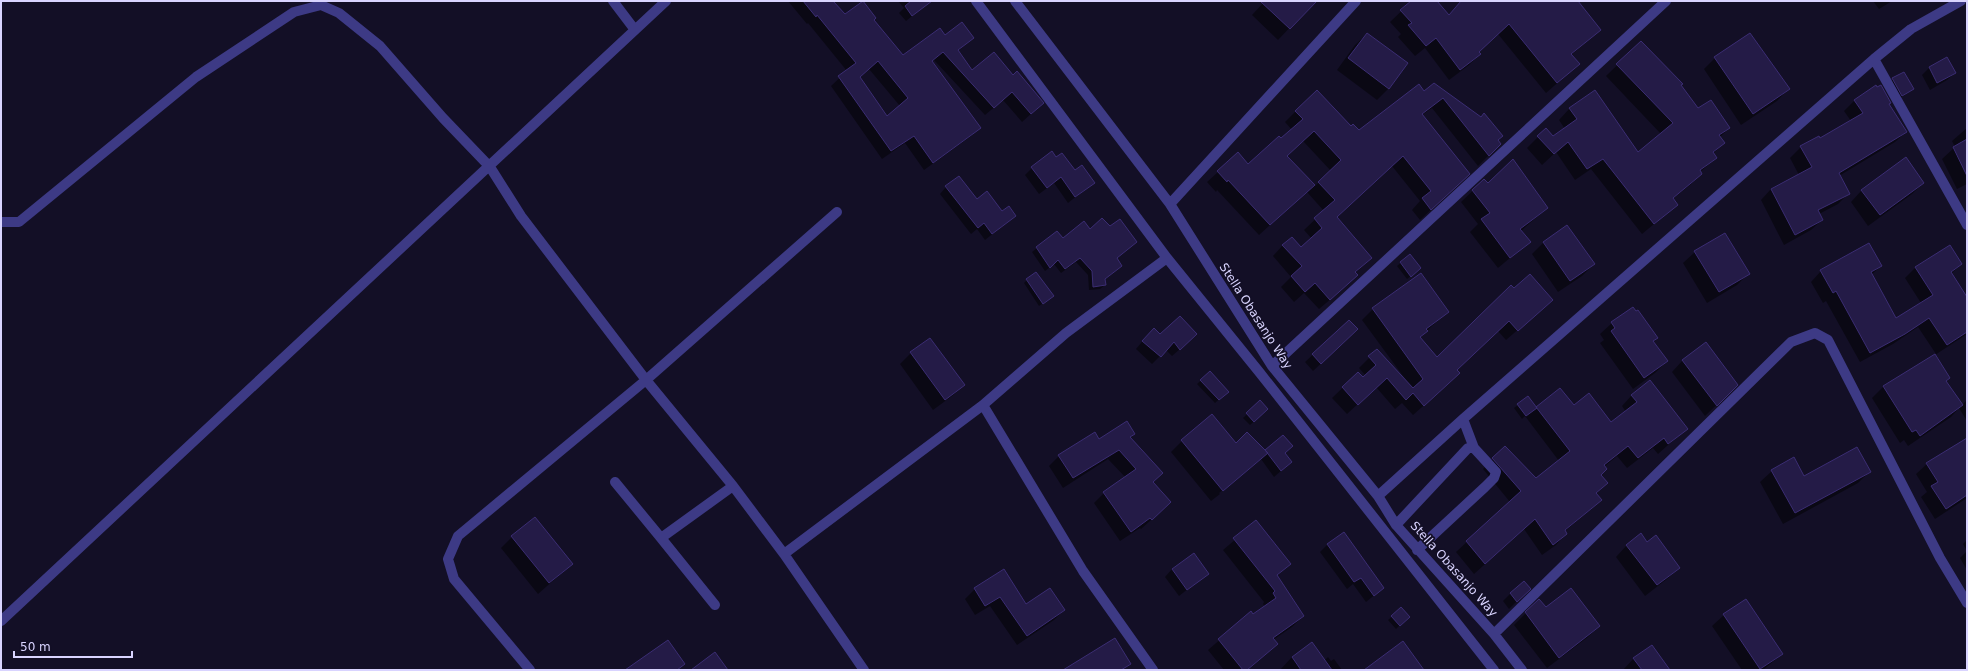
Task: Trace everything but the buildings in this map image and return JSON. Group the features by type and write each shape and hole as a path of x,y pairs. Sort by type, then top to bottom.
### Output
{"street":[{"path":"613,1 635,30"},
{"path":"1,621 490,167 666,1"},
{"path":"976,1 1166,258 1260,373 1494,670"},
{"name":"Stella Obasanjo Way","path":"1015,1 1170,204 1272,366 1378,496 1396,525 1494,634 1522,670"},
{"path":"1170,204 1356,1"},
{"path":"1272,366 1666,1"},
{"path":"1378,496 1463,418 1874,59 1911,29 1961,1"},
{"path":"1,222 19,222 196,77 294,12 321,5 339,13 380,46 443,118 490,167 521,216 646,380 733,486 784,554 864,670"},
{"path":"1874,59 1967,225"},
{"path":"530,670 454,579 448,559 458,536 646,380 837,212"},
{"path":"784,554 984,404 1066,333 1166,258"},
{"path":"1494,634 1791,342 1815,333 1828,340 1940,558 1967,603"},
{"path":"984,404 1083,571 1153,670"},
{"path":"1417,550 1494,478 1496,472 1474,448 1463,418"},
{"path":"1396,525 1468,448 1474,448"},
{"path":"615,482 716,605"},
{"path":"661,538 733,486"},
{"path":"1395,546 1406,536"}]}
